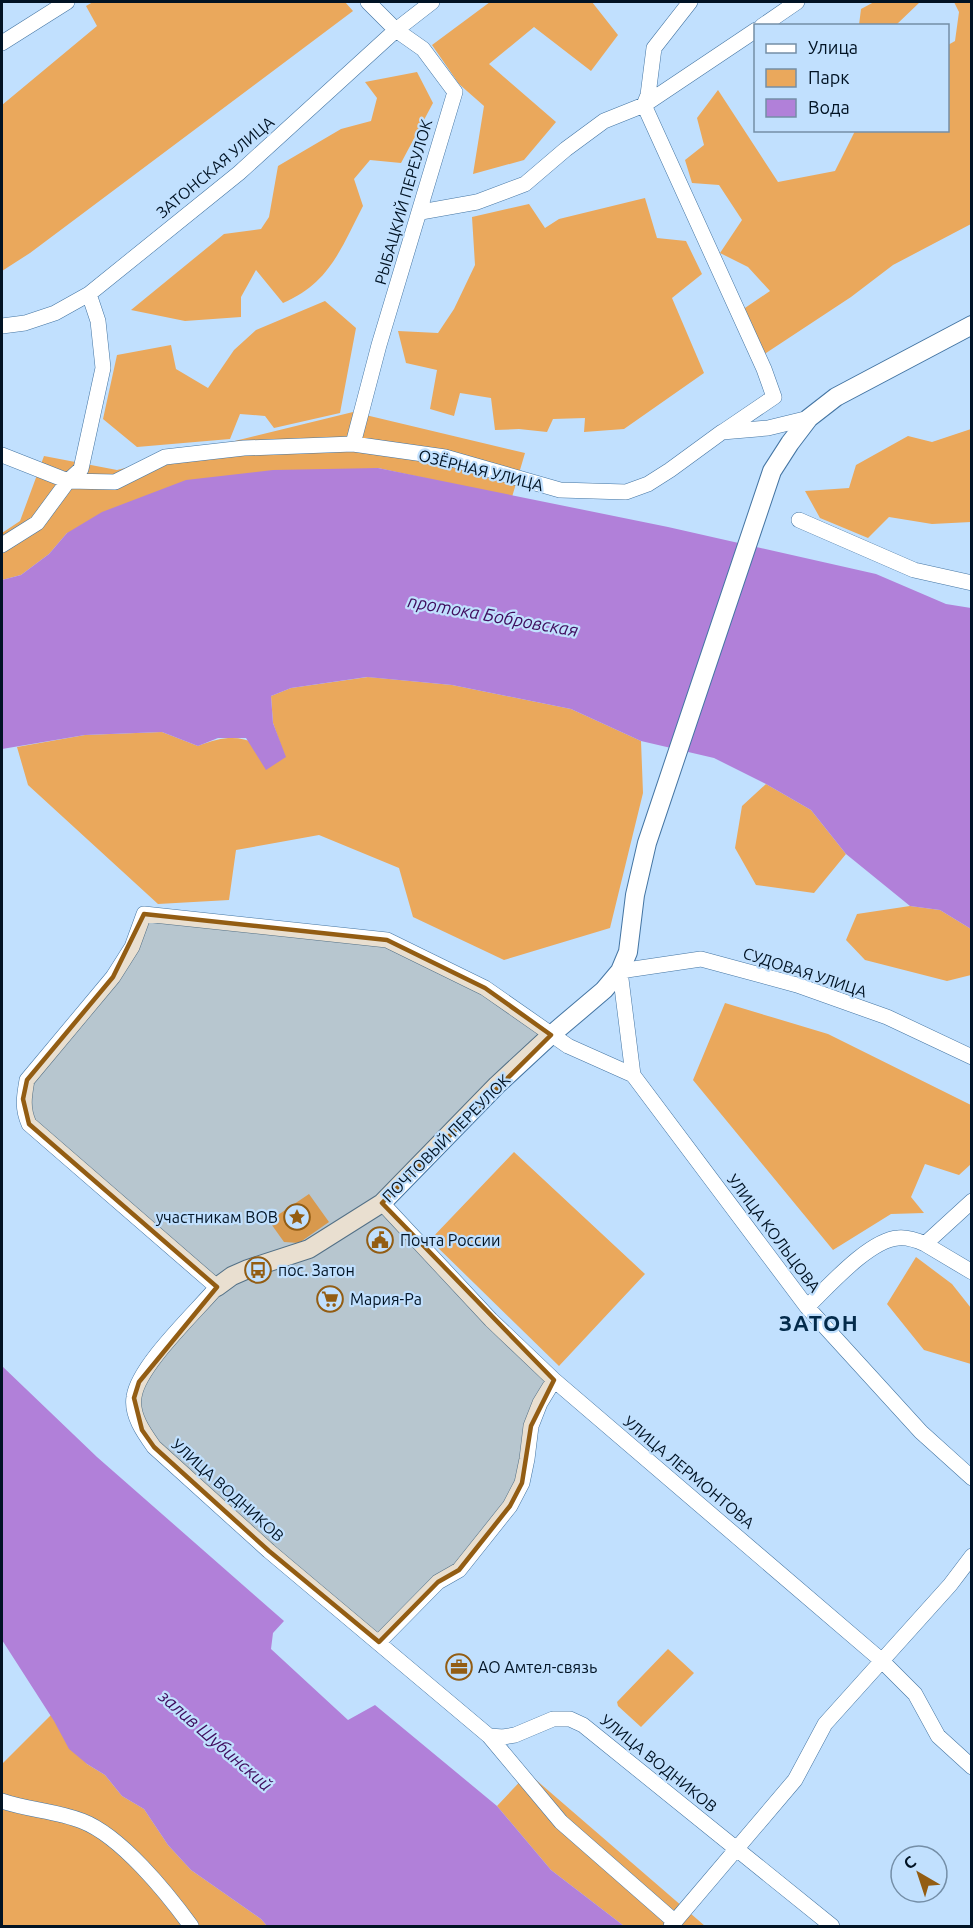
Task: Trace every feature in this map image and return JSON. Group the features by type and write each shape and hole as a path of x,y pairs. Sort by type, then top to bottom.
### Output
{"street":[{"path":"2,43 67,2"},
{"name":"РЫБАЦКИЙ ПЕРЕУЛОК","path":"353,444 380,345 421,212 436,148 455,92 423,49 396,30 368,2"},
{"name":"ЗАТОНСКАЯ УЛИЦА","path":"2,326 25,323 55,313 89,294 238,173 396,30 432,2"},
{"path":"644,105 648,94 654,48 690,2"},
{"path":"765,24 797,2"},
{"path":"421,212 477,202 525,184 603,121 644,105 754,31"},
{"name":"ОЗЁРНАЯ УЛИЦА","path":"2,455 68,481 115,482 165,457 244,448 353,444 445,457 560,490 626,492 648,484 774,397 759,358 644,105"},
{"path":"2,545 37,523 68,481 81,469 103,368 98,321 89,294"},
{"path":"620,971 628,952 636,895 648,843 772,471 809,418 836,397 972,325"},
{"path":"722,432 768,428 809,418"},
{"path":"799,520 914,570 972,583"},
{"path":"217,1287 29,1124 24,1112 23,1099 27,1080 113,977 132,947 144,914 387,940 486,988 568,1046 633,1075"},
{"name":"СУДОВАЯ УЛИЦА","path":"620,971 701,959 797,985 876,1013 972,1057"},
{"name":"ПОЧТОВЫЙ ПЕРЕУЛОК","path":"217,1287 232,1276 248,1269 309,1249 382,1203 497,1085 604,990 620,971"},
{"name":"УЛИЦА КОЛЬЦОВА","path":"620,971 633,1075 807,1307 921,1432 972,1478"},
{"path":"925,1244 972,1201"},
{"name":"УЛИЦА ЛЕРМОНТОВА","path":"382,1203 491,1320 554,1380 881,1660 915,1694 938,1736 972,1767"},
{"path":"807,1307 855,1260 877,1246 896,1238 915,1240 925,1244 972,1272"},
{"name":"УЛИЦА ВОДНИКОВ","path":"217,1287 156,1357 139,1382 134,1398 135,1412 142,1430 154,1447 245,1529 489,1736 515,1735 554,1719 570,1719 583,1725 832,1926"},
{"path":"379,1642 438,1582 459,1570 510,1506 522,1483 528,1459 531,1426 540,1403 554,1380"},
{"path":"489,1736 561,1822 679,1923 736,1849 795,1780 825,1724 950,1585 972,1556"},
{"path":"2,1802 83,1821 101,1831 119,1845 150,1876 191,1926"}],"highlighted area":[{"path":"144,914 387,940 485,988 551,1035 382,1203 554,1380 531,1426 522,1483 510,1506 459,1570 438,1582 379,1642 269,1551 154,1447 142,1430 134,1398 139,1382 217,1287 29,1124 23,1099 27,1080 113,977"}],"green space":[{"path":"93,2 345,2 353,11 30,253 2,271 2,105 97,26 86,6"},
{"path":"490,2 592,2 618,35 591,71 534,27 489,64 556,122 524,160 473,174 484,106 459,84 432,45"},
{"path":"874,2 920,2 897,24 859,24 861,9"},
{"path":"954,2 971,2 971,224 893,265 851,297 763,355 742,310 770,291 748,267 720,253 742,220 719,185 692,183 685,160 704,145 697,118 718,90 778,182 835,171 854,132 949,132 949,44 955,41 959,12"},
{"path":"417,72 433,103 401,163 370,160 354,179 363,206 332,263 312,285 283,303 256,270 241,297 241,317 185,321 131,310 224,234 261,229 269,217 278,166 341,129 371,121 377,98 365,82"},
{"path":"645,198 657,238 686,241 702,274 672,298 704,373 624,429 584,432 585,418 553,419 547,432 519,429 495,430 491,398 460,393 454,416 430,409 437,370 406,363 398,331 438,333 454,309 475,265 472,217 529,204 545,228 559,219"},
{"path":"325,301 356,328 340,413 274,428 265,416 240,414 230,439 137,447 103,419 117,355 171,345 176,369 208,388 234,350 256,330"},
{"path":"353,412 525,453 512,497 378,468 67,533 49,554 21,575 2,580 2,533 20,521 44,456 117,470"},
{"path":"971,429 971,522 932,524 889,517 868,538 820,518 805,491 849,488 856,465 908,436 932,442"},
{"path":"368,677 452,685 571,709 641,741 643,793 610,928 504,960 413,917 399,868 319,835 236,850 229,900 158,904 28,785 17,747 85,735 162,732 198,746 223,739 243,739 285,757 273,723 271,696 291,688"},
{"path":"766,784 811,810 846,854 814,893 756,885 735,848 742,806"},
{"path":"910,906 940,910 971,929 971,975 947,981 865,960 846,940 857,914"},
{"path":"725,1003 828,1034 971,1105 971,1164 959,1175 925,1164 911,1197 924,1213 891,1214 833,1250 693,1080"},
{"path":"514,1152 645,1274 559,1366 430,1240"},
{"path":"309,1194 329,1222 299,1243 284,1242 269,1221"},
{"path":"916,1257 952,1284 971,1308 971,1364 924,1350 887,1304"},
{"path":"668,1649 694,1673 641,1727 618,1706 617,1702"},
{"path":"51,1715 87,1764 105,1775 122,1796 144,1809 168,1845 191,1870 261,1919 267,1926 2,1926 2,1764"},
{"path":"528,1773 705,1926 624,1926 551,1870 497,1806"}],"water":[{"name":"протока Бобровская","path":"378,468 668,527 876,574 946,604 971,608 971,929 940,910 910,906 846,854 811,810 714,758 641,741 571,709 452,685 367,677 291,688 271,696 273,723 286,757 266,770 246,738 218,738 198,746 162,732 85,735 2,749 2,580 21,575 49,554 67,533 102,512 186,480 273,470"},
{"name":"залив Шубинский","path":"2,1366 97,1457 284,1621 273,1633 271,1649 348,1720 375,1705 497,1806 551,1870 624,1926 267,1926 261,1919 191,1870 168,1845 144,1809 122,1796 105,1775 69,1749 54,1721 2,1640"}],"place":[{"name":"участникам ВОВ","path":"297,1217"},
{"name":"Почта России","path":"380,1240"},
{"name":"пос. Затон","path":"258,1270"},
{"name":"Мария-Ра","path":"330,1299"},
{"name":"АО Амтел-связь","path":"459,1667"}],"district":[{"name":"ЗАТОН","path":"819,1322"}]}
